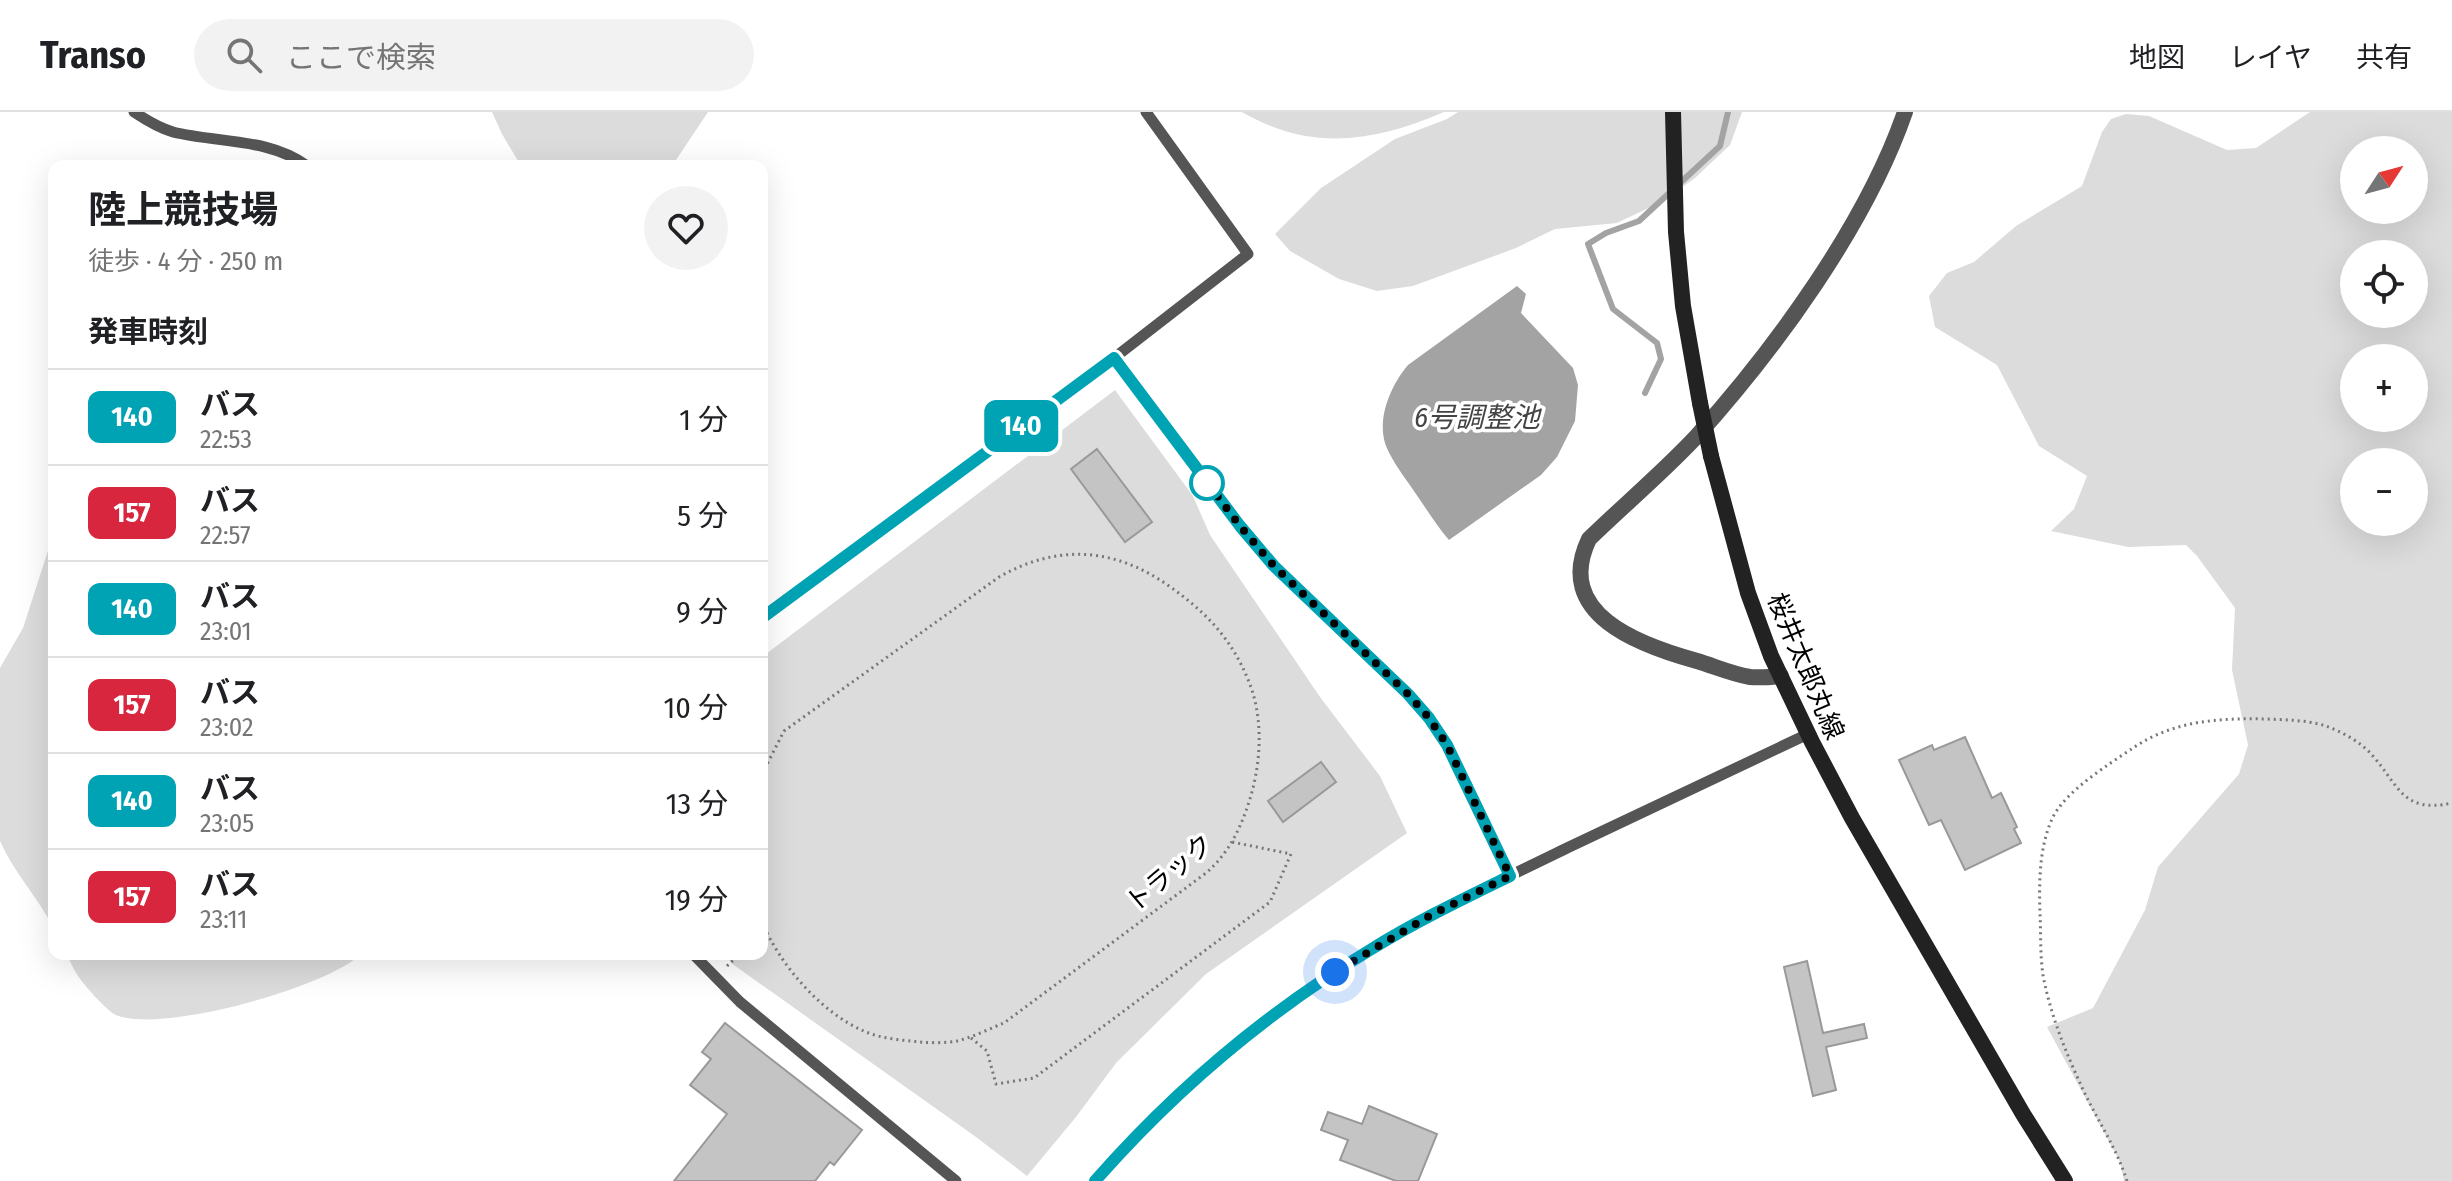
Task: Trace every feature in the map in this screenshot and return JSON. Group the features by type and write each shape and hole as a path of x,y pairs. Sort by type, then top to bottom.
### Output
{"main road":[{"name":"桜井太郎丸線","path":"1673,112 1676,232 1683,306 1711,456 1748,593 1781,676 1852,818 2065,1181"}],"street":[{"path":"1781,676 1751,677 1668,653 1627,635 1605,620 1591,605 1579,571 1581,556 1589,539 1694,439 1787,325 1874,183 1905,112"}],"lane":[{"path":"134,112 172,131 261,147 295,160"},
{"path":"768,614 1114,358 1248,254 1146,112"},
{"path":"1114,358 1240,526 1274,566 1408,694 1429,718 1447,745 1510,876"},
{"path":"1095,1181 1168,1104 1231,1049 1291,1003 1370,950 1431,915 1510,876 1808,734"},
{"path":"699,960 740,1002 956,1181"}],"path":[{"name":"トラック","path":"768,762 784,731 999,577 1027,563 1075,554 1106,556 1129,563 1154,575 1203,611 1221,633 1249,682 1257,715 1259,758 1248,805 1232,842 1216,864 1004,1023 956,1041 928,1043 902,1041 865,1032 814,998 768,935"},
{"path":"2127,1181 2120,1158 2080,1085 2056,1025 2043,972 2039,885 2045,843 2053,817 2074,792 2141,743 2172,728 2202,721 2296,720 2336,731 2371,753 2403,797 2419,804 2440,806 2452,803"},
{"path":"970,1037 987,1051 996,1084 1034,1078 1270,902 1291,854 1232,842"},
{"path":"715,976 733,960"}],"shaded area":[{"path":"492,112 708,112 676,160 517,160"},
{"path":"1242,112 1444,112 1393,130 1343,138 1293,133"},
{"path":"1458,112 1742,112 1730,145 1695,178 1661,202 1617,223 1555,229 1516,248 1413,286 1377,291 1339,279 1290,251 1275,234 1321,188 1395,139"},
{"path":"2310,112 2452,112 2452,1181 2124,1181 2120,1162 2047,1027 2093,1008 2145,910 2158,867 2239,774 2248,745 2232,670 2235,608 2186,545 2128,547 2051,531 2074,509 2087,476 2039,446 1997,365 1935,327 1929,296 1947,273 1974,262 2016,226 2082,186 2102,132 2111,119 2126,114 2149,116 2227,150 2256,148"},
{"path":"1115,390 1193,496 1210,535 1320,697 1380,776 1407,833 1206,974 1116,1063 1027,1176 731,963 730,960 768,960 768,652"},
{"path":"48,551 48,918 0,841 0,668 23,628"},
{"path":"70,960 353,960 315,980 243,1004 205,1013 138,1019 116,1015 107,1009"}],"water":[{"name":"6号調整池","path":"1517,286 1526,294 1521,313 1573,368 1578,385 1575,421 1557,457 1541,475 1449,540 1392,459 1383,436 1384,414 1396,382 1408,365"}],"building":[{"path":"1097,449 1152,522 1125,542 1071,469"},
{"path":"1965,737 1992,798 2001,793 2021,843 1965,870 1941,820 1929,825 1899,760 1932,745 1934,750"},
{"path":"1321,762 1336,782 1283,822 1268,801"},
{"path":"1807,961 1823,1033 1864,1024 1867,1038 1826,1047 1836,1090 1813,1096 1784,967"},
{"path":"725,1023 862,1130 834,1165 830,1162 815,1181 674,1181 727,1114 690,1085 711,1059 702,1052"},
{"path":"1369,1106 1437,1134 1418,1181 1396,1181 1340,1160 1348,1140 1321,1130 1328,1112 1362,1124"}],"waterway":[{"path":"1645,393 1661,359 1657,343 1613,309 1588,244 1606,233 1639,221 1720,146 1728,112"}],"bus line":[{"name":"140","path":"768,613 1114,358 1240,526 1274,566 1408,694 1447,745 1510,876 1431,915 1370,950 1291,1003 1231,1049 1168,1104 1095,1181"}],"route":[{"path":"1207,483 1204,478 1274,566 1408,694 1429,718 1447,745 1510,876 1431,915 1335,972"}]}
